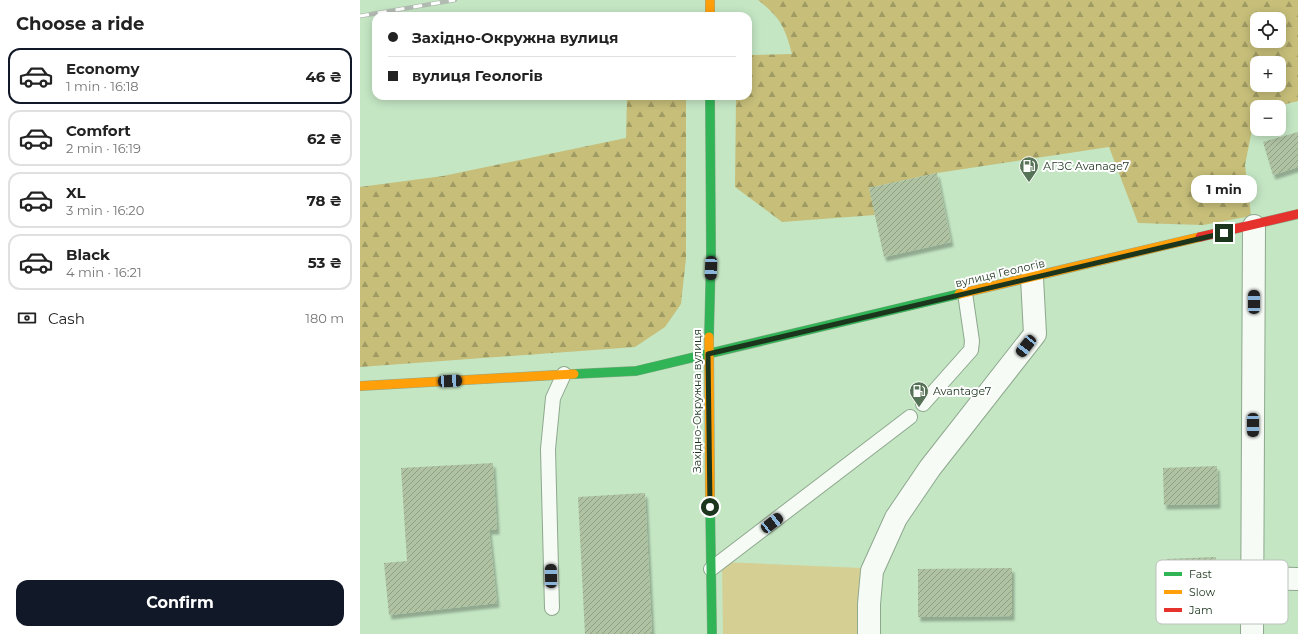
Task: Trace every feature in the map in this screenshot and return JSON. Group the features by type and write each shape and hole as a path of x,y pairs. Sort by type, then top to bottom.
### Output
{"street":[{"path":"710,0 710,12"},
{"name":"Західно-Окружна вулиця","path":"710,100 711,254 708,354 712,634"},
{"name":"вулиця Геологів","path":"360,386 636,371 1254,226 1298,214"},
{"path":"1252,560 1254,226"},
{"path":"869,634 869,604 872,571 896,518 930,468 1035,334 1032,278"},
{"path":"1288,579 1298,579"}],"lane":[{"path":"923,404 971,350 972,341 965,293"},
{"path":"552,608 548,449 553,398 564,374"},
{"path":"711,570 910,417"}],"shaded area":[{"path":"722,562 862,568 862,634 723,634"}],"green space":[{"path":"758,0 1298,0 1298,101 1286,104 1286,100 1250,100 1251,136 1245,165 1251,216 1203,225 1138,223 1109,147 937,173 869,188 875,215 782,222 735,187 736,100 752,100 752,55 792,54 787,37 777,17"},
{"path":"627,100 686,100 686,258 681,304 665,327 635,347 360,367 360,187 443,176 626,138"}],"building":[{"path":"1298,132 1298,167 1273,175 1263,142"},
{"path":"937,173 951,242 884,257 869,188"},
{"path":"493,463 497,530 489,530 497,603 389,615 384,563 407,561 401,468"},
{"path":"1217,466 1218,504 1164,505 1163,468"},
{"path":"645,493 652,634 585,634 578,497"},
{"path":"1216,557 1216,560 1166,560"},
{"path":"1012,568 1012,616 918,617 918,569"}],"railway":[{"path":"384,12 455,0"},
{"path":"360,16 372,14"}],"traffic: fast":[{"path":"709,337 711,254 710,100"},
{"path":"574,374 636,371 959,294"},
{"path":"710,497 712,634"}],"traffic: slow":[{"path":"710,0 710,12"},
{"path":"959,294 1200,237"},
{"path":"709,337 710,497"},
{"path":"360,386 574,374"}],"traffic: jam":[{"path":"1200,237 1298,214"}],"place":[{"name":"АГЗС Avanage7","path":"1029,183"},
{"name":"Avantage7","path":"919,408"}],"route":[{"path":"710,507 708,354 1224,233"}]}
